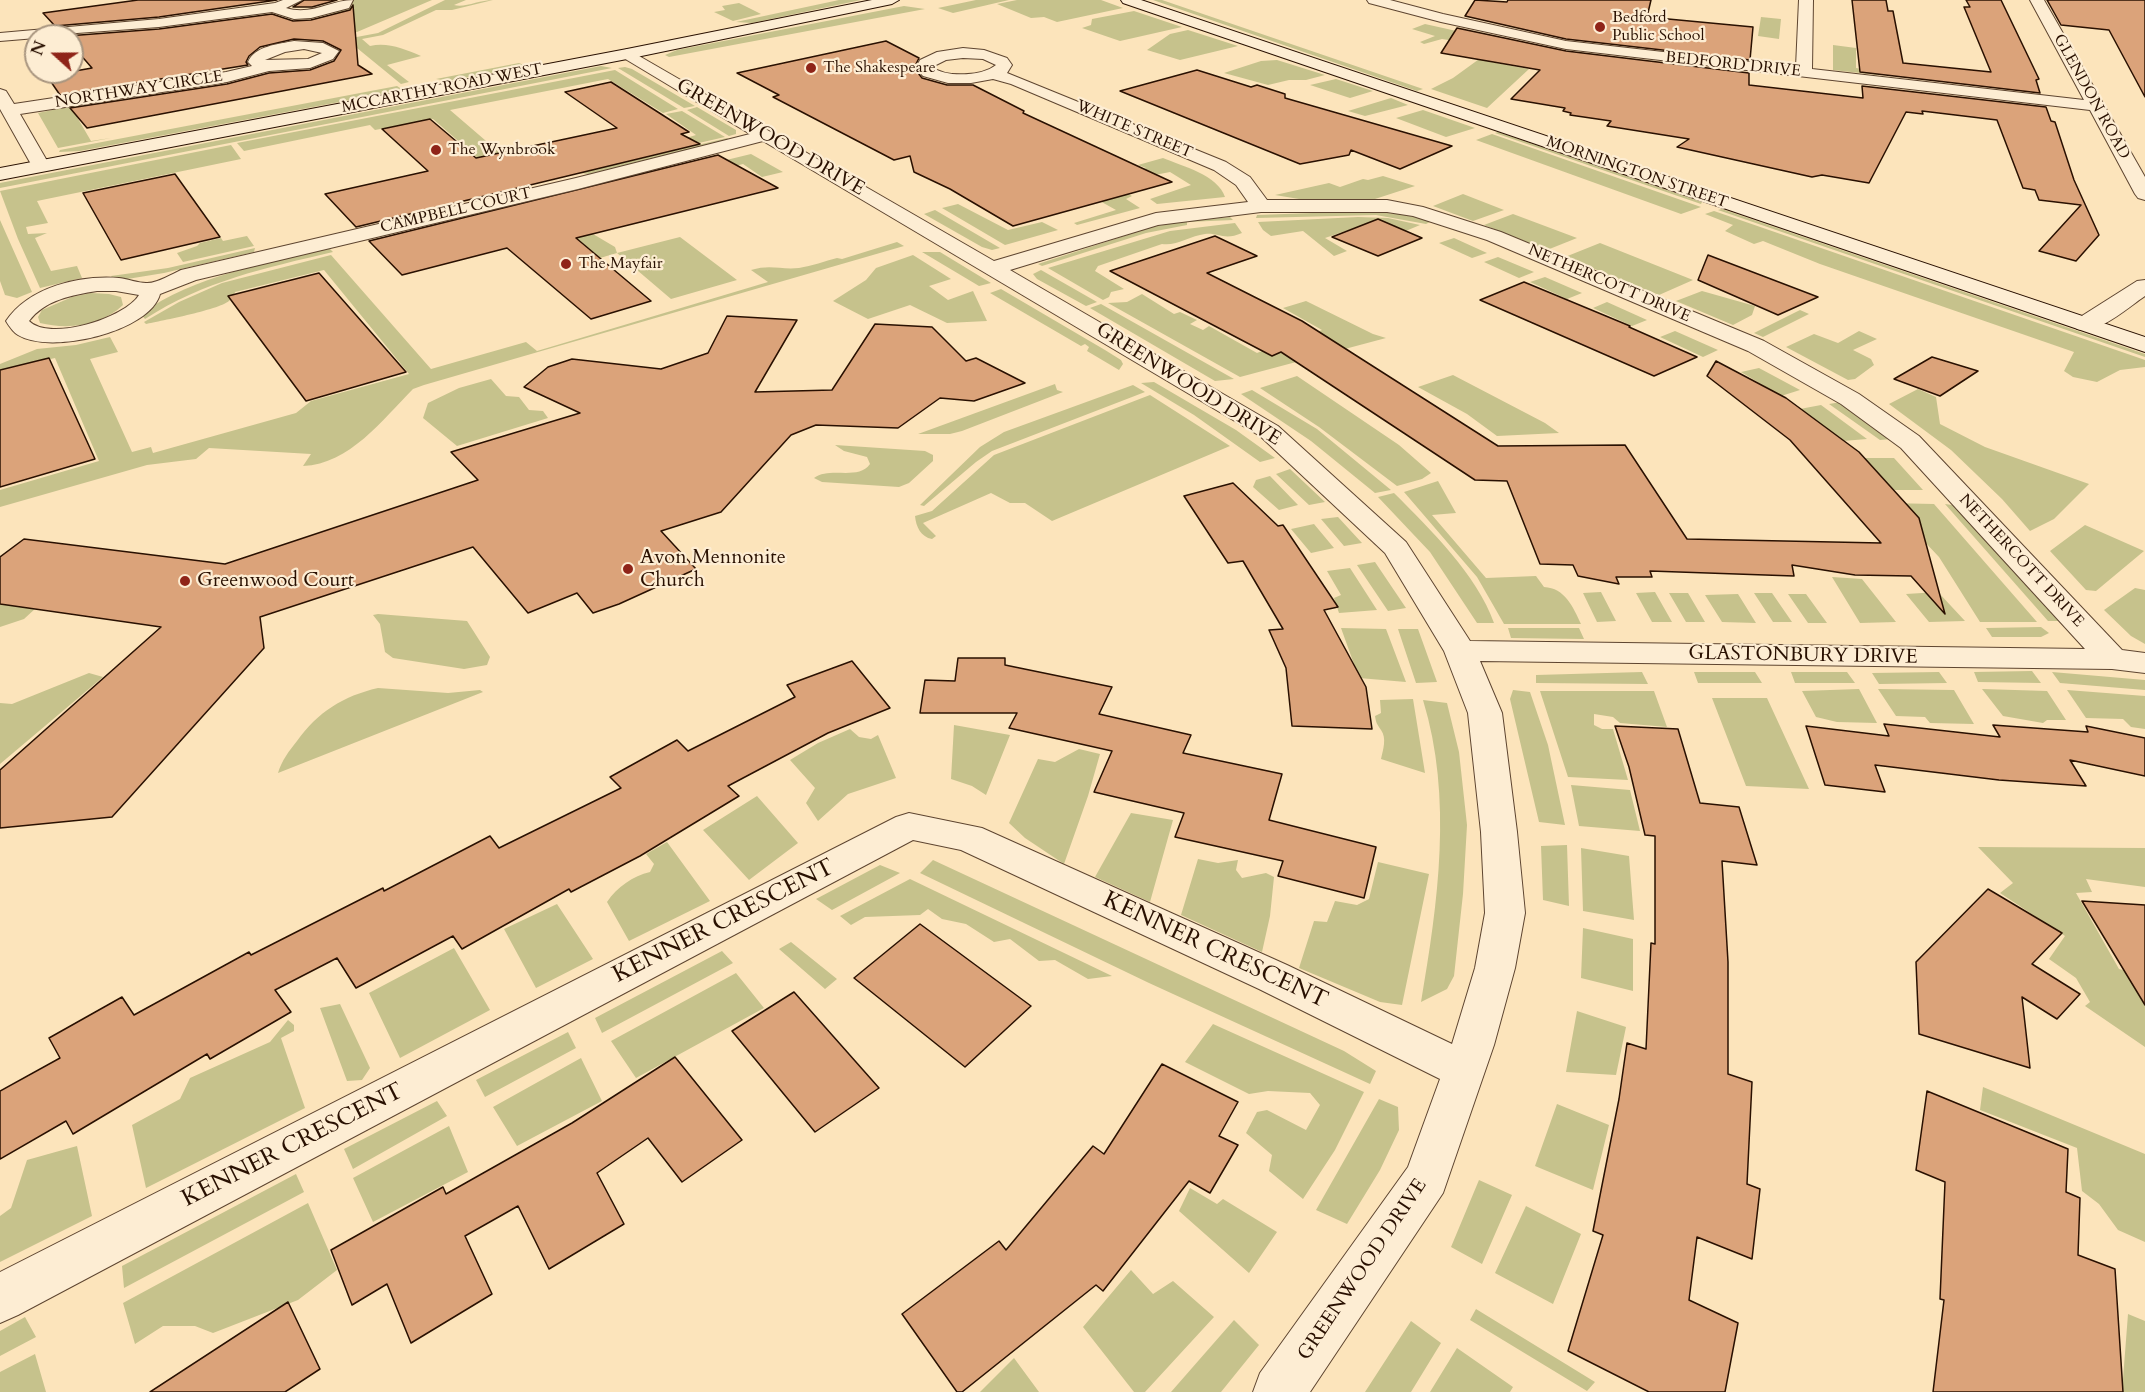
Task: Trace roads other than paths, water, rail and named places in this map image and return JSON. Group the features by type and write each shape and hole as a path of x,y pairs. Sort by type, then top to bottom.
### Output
{"street":[{"path":"0,37 159,23 278,7 295,0"},
{"path":"278,7 278,10 288,13 320,12 344,5 346,0"},
{"name":"MCCARTHY ROAD WEST","path":"0,174 627,54 885,1 900,0"},
{"name":"MORNINGTON STREET","path":"1128,0 2145,345"},
{"name":"BEDFORD DRIVE","path":"1374,0 1442,18 1566,45 2096,106"},
{"path":"1804,73 1806,0"},
{"name":"GLENDON ROAD","path":"2037,0 2145,194"},
{"name":"GREENWOOD DRIVE","path":"627,54 1269,431 1396,548 1438,612 1460,651 1485,713 1499,832 1505,913 1496,968 1473,1045 1427,1178 1279,1392"},
{"name":"NORTHWAY CIRCLE","path":"10,110 227,77 268,66"},
{"name":"WHITE STREET","path":"994,74 1220,166 1243,181 1261,206"},
{"path":"0,94 41,166"},
{"name":"CAMPBELL COURT","path":"148,291 189,275 739,144 766,135"},
{"name":"NETHERCOTT DRIVE","path":"993,268 1156,219 1261,206 1387,206 1416,211 1494,236 1756,346 1850,399 1910,442 2112,659"},
{"path":"122,284 138,286 148,291 150,295 148,303 138,312 121,321 91,330 67,334 42,334 26,331 18,321 22,313 41,300 92,285 122,284"},
{"path":"2085,324 2106,313 2145,286"},
{"name":"GLASTONBURY DRIVE","path":"1460,651 2112,659 2145,663"},
{"name":"KENNER CRESCENT","path":"0,1298 909,826 969,838 1273,977 1464,1070"}],"place":[{"name":"Bedford Public School","path":"1600,27"},
{"name":"The Shakespeare","path":"811,68"},
{"name":"The Wynbrook","path":"436,150"},
{"name":"The Mayfair","path":"566,264"},
{"name":"Avon Mennonite Church","path":"628,569"},
{"name":"Greenwood Court","path":"185,581"}]}
